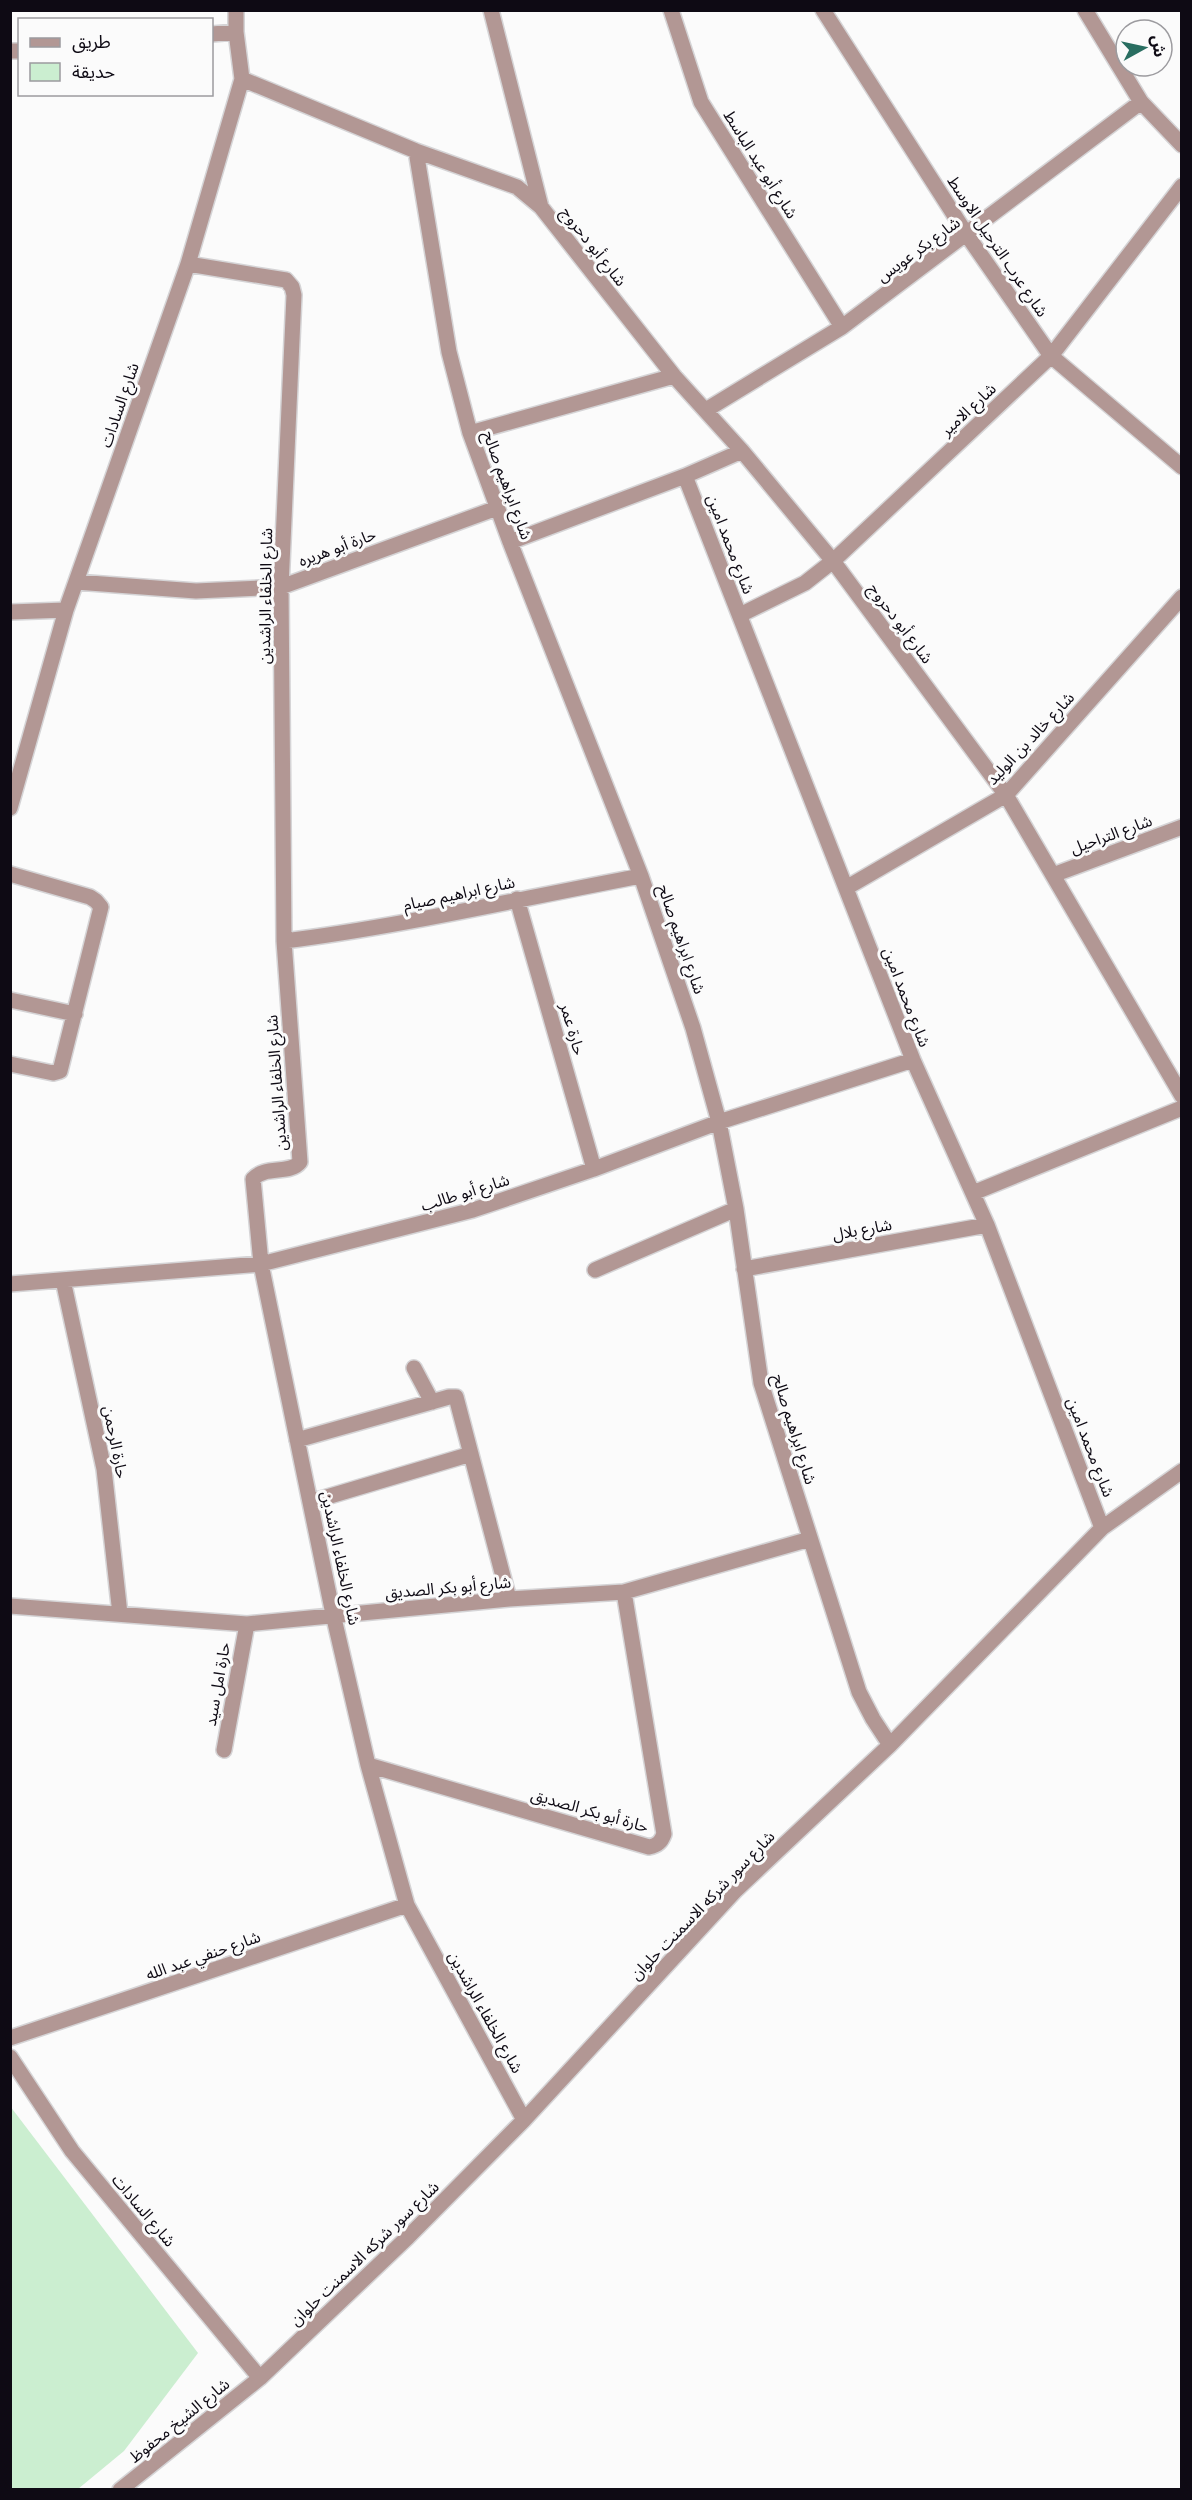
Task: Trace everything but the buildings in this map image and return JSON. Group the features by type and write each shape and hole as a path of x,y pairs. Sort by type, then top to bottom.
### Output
{"street":[{"name":"شارع السادات","path":"10,808 66,610 188,264 242,79 236,32 236,10"},
{"name":"شارع أبو دحروج","path":"492,10 541,207"},
{"name":"شارع أبو عبد الباسط","path":"671,10 700,102 842,327"},
{"name":"شارع عرب الترحيل الاوسط","path":"823,10 967,235 1051,356 1182,467"},
{"path":"1085,10 1142,102 1182,145"},
{"path":"213,34 236,32"},
{"name":"شارع أبو دحروج","path":"242,79 416,151 517,187 541,207 674,376 742,451 833,561 1006,795 1182,1096"},
{"name":"شارع بكر عويس","path":"705,410 842,327 1142,102"},
{"name":"شارع ابراهيم صالح","path":"416,151 449,352 470,433 510,542 641,876 693,1028 719,1122 736,1209 761,1383 859,1692 890,1745"},
{"name":"شارع الامير","path":"740,615 805,583 833,561 1051,356 1182,186"},
{"name":"شارع الخلفاء الراشدين","path":"188,264 286,280 292,287 294,295 281,587 284,941 300,1162 296,1167 261,1173 253,1179 261,1264 333,1614 353,1692 368,1765 407,1905 524,2120"},
{"path":"470,433 674,376"},
{"path":"510,542 685,476 742,451"},
{"name":"شارع محمد امين","path":"685,476 913,1060 987,1225 1102,1528"},
{"name":"حارة أبو هريره","path":"76,582 196,591 281,587 497,508"},
{"name":"شارع خالد بن الوليد","path":"846,888 1006,795 1182,597"},
{"path":"10,612 66,610"},
{"name":"شارع التراحيل","path":"1053,875 1182,827"},
{"path":"10,874 90,897 100,907 60,1071 53,1072 10,1064"},
{"name":"شارع ابراهيم صيام","path":"284,941 401,924 641,876"},
{"name":"حارة عمر","path":"517,899 594,1169"},
{"path":"10,1000 75,1014"},
{"name":"شارع أبو طالب","path":"10,1284 261,1264 473,1210 594,1169 719,1122 913,1060"},
{"path":"972,1192 1182,1108"},
{"path":"595,1270 736,1209"},
{"name":"شارع بلال","path":"744,1269 987,1225"},
{"name":"حارة الرحمن","path":"63,1280 104,1468 120,1614"},
{"path":"414,1368 432,1402"},
{"path":"297,1440 456,1397 509,1599"},
{"path":"310,1502 471,1454"},
{"name":"شارع سور شركه الاسمنت حلوان","path":"260,2378 408,2237 524,2120 736,1890 890,1745 1102,1528 1182,1472"},
{"name":"شارع أبو بكر الصديق","path":"10,1606 247,1624 509,1599 624,1592 810,1539"},
{"name":"حارة أبو بكر الصديق","path":"368,1765 649,1847 656,1845 661,1841 663,1828 624,1592"},
{"name":"حارة امل سيد","path":"224,1750 247,1624"},
{"name":"شارع حنفي عبد الله","path":"10,2038 407,1905"},
{"name":"شارع السادات","path":"10,2057 72,2151 260,2378"},
{"name":"شارع الشيخ محفوظ","path":"120,2490 260,2378"}],"green space":[{"path":"10,2106 198,2353 124,2451 78,2489 11,2489"}]}
